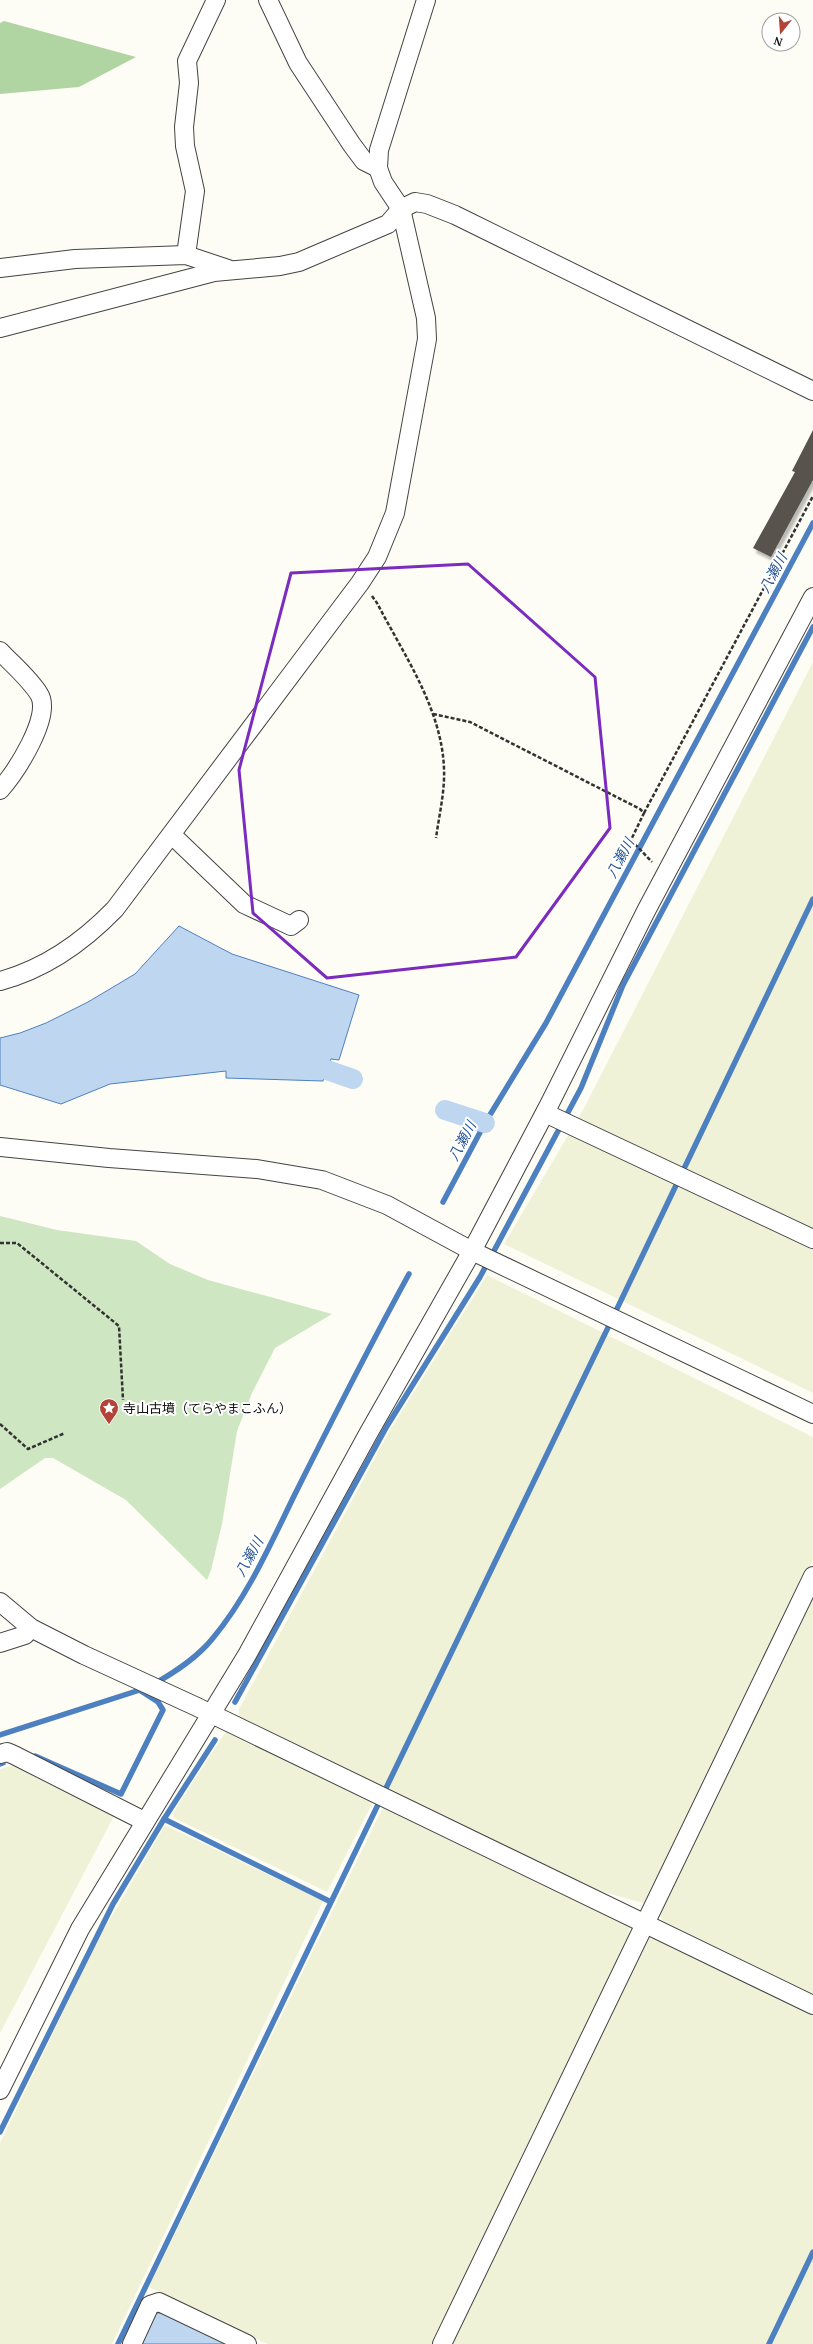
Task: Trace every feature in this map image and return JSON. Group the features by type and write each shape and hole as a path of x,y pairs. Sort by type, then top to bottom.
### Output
{"street":[{"path":"186,254 195,191 185,146 184,127 189,83 187,61 216,0"},
{"path":"268,0 298,63 364,161 378,168"},
{"path":"0,982 43,965 80,941 115,909 360,583 377,557 390,530 395,513 427,340 426,318 401,209 383,182 378,168 379,150 426,0"},
{"path":"0,328 228,269 280,266 299,262 388,224 401,209 415,202 427,204 455,215 813,390"},
{"path":"0,268 75,259 186,254 228,269"},
{"path":"0,2090 80,1928 212,1714 472,1251 545,1112 646,911 813,597"},
{"path":"0,651 40,695 43,706 36,733 13,773 0,790"},
{"path":"172,835 244,904 291,926 299,920"},
{"path":"545,1112 813,1239"},
{"path":"0,1147 109,1158 257,1168 322,1180 386,1205 472,1251 813,1414"},
{"path":"442,2344 813,1576"},
{"path":"0,1602 31,1628 813,2005"},
{"path":"0,1644 25,1635 31,1628"},
{"path":"0,1754 7,1752 14,1755 144,1822"},
{"path":"132,2344 150,2305 159,2302 247,2344"}],"path":[{"path":"653,863 631,840 813,496"},
{"path":"360,583 377,603 430,703 443,747 445,770 436,838"},
{"path":"433,714 470,722 640,809 644,813"},
{"path":"0,1244 17,1243 119,1326 123,1400"},
{"path":"0,1424 28,1448 65,1433"}],"highlighted area":[{"path":"468,564 595,677 610,828 516,957 327,978 253,913 239,770 291,573"}],"green space":[{"path":"4,21 136,57 79,87 0,94 0,23"},
{"path":"813,662 813,1393 504,1244 583,1110"},
{"path":"0,1216 57,1230 136,1241 170,1264 208,1280 332,1314 275,1348 252,1393 237,1431 222,1524 211,1570 207,1580 126,1500 53,1458 45,1458 0,1489"},
{"path":"487,1275 813,1437 813,1560 646,1904 590,1888 239,1718 239,1709 390,1430"},
{"path":"813,1597 813,1995 663,1921 659,1912"},
{"path":"228,1728 374,1800 327,1892 174,1818 173,1813"},
{"path":"17,1764 115,1814 0,2033 0,1769"},
{"path":"384,1805 630,1926 626,1947 435,2344 267,2344 149,2287"},
{"path":"165,1825 323,1901 112,2344 0,2344 0,2143 99,1938"},
{"path":"649,1934 813,2012 813,2344 449,2344"}],"water":[{"path":"179,926 232,954 359,995 339,1060 331,1059 323,1081 226,1078 226,1071 110,1084 61,1104 0,1085 0,1038 20,1033 46,1023 88,1002 135,974"},
{"path":"154,2313 162,2313 229,2344 140,2344"}],"building":[{"path":"813,430 813,480 771,557 753,548 795,472 792,471"}],"waterway":[{"name":"八瀬川","path":"443,1202 485,1123 546,1023 813,523"},
{"path":"235,1702 387,1426 480,1277 581,1088 623,985 813,627"},
{"path":"118,2344 813,899"},
{"path":"327,1070 353,1079"},
{"path":"445,1110 485,1123"},
{"name":"八瀬川","path":"154,1684 178,1669 200,1652 226,1622 237,1605 268,1550 337,1411 409,1274"},
{"name":"八瀬川","path":"0,1735 146,1688"},
{"path":"35,1756 121,1794 163,1710 158,1702 141,1691"},
{"path":"0,2132 113,1904 164,1819 215,1740"},
{"path":"164,1819 329,1901"},
{"path":"769,2344 813,2252"}],"place":[{"name":"寺山古墳（てらやまこふん）","path":"109,1425"}]}
